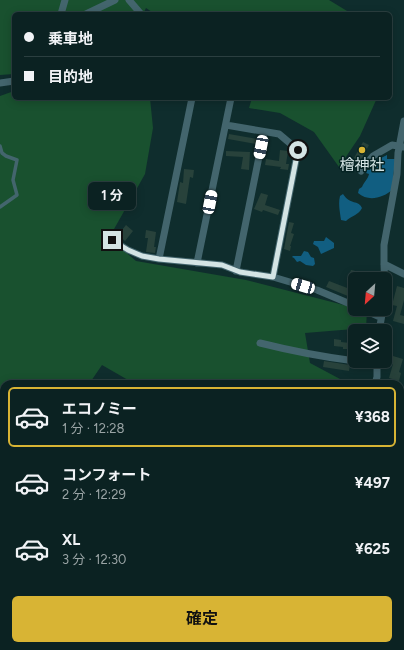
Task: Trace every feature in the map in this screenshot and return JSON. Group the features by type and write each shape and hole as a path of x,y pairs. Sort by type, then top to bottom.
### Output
{"street":[{"path":"62,12 65,0"},
{"path":"90,12 115,0"},
{"path":"130,0 139,12"},
{"path":"0,83 12,81"},
{"path":"159,259 192,100"},
{"path":"197,263 231,100"},
{"path":"384,272 384,245 402,146 404,121"},
{"path":"226,125 279,134 298,150 273,277"},
{"path":"236,270 264,132"},
{"path":"361,171 373,156 392,145 402,146"},
{"path":"112,240 128,250 142,256 222,265 236,270 273,277 317,290 348,303"},
{"path":"384,264 404,274"},
{"path":"380,317 380,324"},
{"path":"260,343 301,353 348,360"},
{"path":"376,380 377,368"}],"lane":[{"path":"0,146 2,153 17,160 13,180 18,195 0,207"}],"green space":[{"path":"0,0 329,0 349,12 152,12 146,8 144,12 12,12 12,74 0,75"},
{"path":"12,92 12,100 150,100 153,128 145,174 109,238 136,261 246,280 348,306 348,316 367,316 366,324 348,324 348,329 305,333 310,363 340,379 339,380 128,380 102,365 92,380 0,380 0,96"},
{"path":"251,100 376,100 360,136 339,167 314,132 280,113 249,108"}],"water":[{"path":"387,155 387,159 395,159 392,190 380,197 375,198 362,196 358,193 369,174 366,173 367,170 370,170 377,160"},
{"path":"343,194 346,198 360,205 362,208 359,212 346,221 341,220 339,208 340,196"},
{"path":"326,237 334,243 334,248 321,254 318,247 313,244 314,241 324,241"},
{"path":"304,251 308,252 311,257 314,258 315,264 313,266 306,265 300,261 297,262 292,257 301,256"}],"building":[{"path":"229,134 257,139 256,144 228,139"},
{"path":"363,142 369,145 360,162 354,158"},
{"path":"280,150 288,151 286,164 289,164 288,170 280,169 281,167 265,165 266,159 279,161"},
{"path":"226,151 250,152 249,170 241,169 243,157 226,156"},
{"path":"184,169 194,170 193,178 190,177 186,204 177,202 180,182 183,183"},
{"path":"261,193 268,195 265,205 280,210 278,215 263,210 262,212 254,209"},
{"path":"289,222 294,223 291,233 294,234 290,251 284,249"},
{"path":"126,225 133,231 125,241 118,235"},
{"path":"146,230 156,232 154,247 156,247 155,253 146,252 148,238 145,238"},
{"path":"329,281 348,288 348,296 326,287"},
{"path":"397,286 404,288 404,300 400,315 404,316 404,324 393,321 397,306 392,305"},
{"path":"334,339 348,343 348,349 334,346"},
{"path":"393,356 403,359 399,372 401,373 399,380 389,378 393,364"},
{"path":"324,361 348,365 348,368 350,368 349,371 323,367"}],"place":[{"name":"檜神社","path":"362,150"}],"route":[{"path":"112,240 128,250 142,256 222,265 240,272 273,277 298,150"}]}
